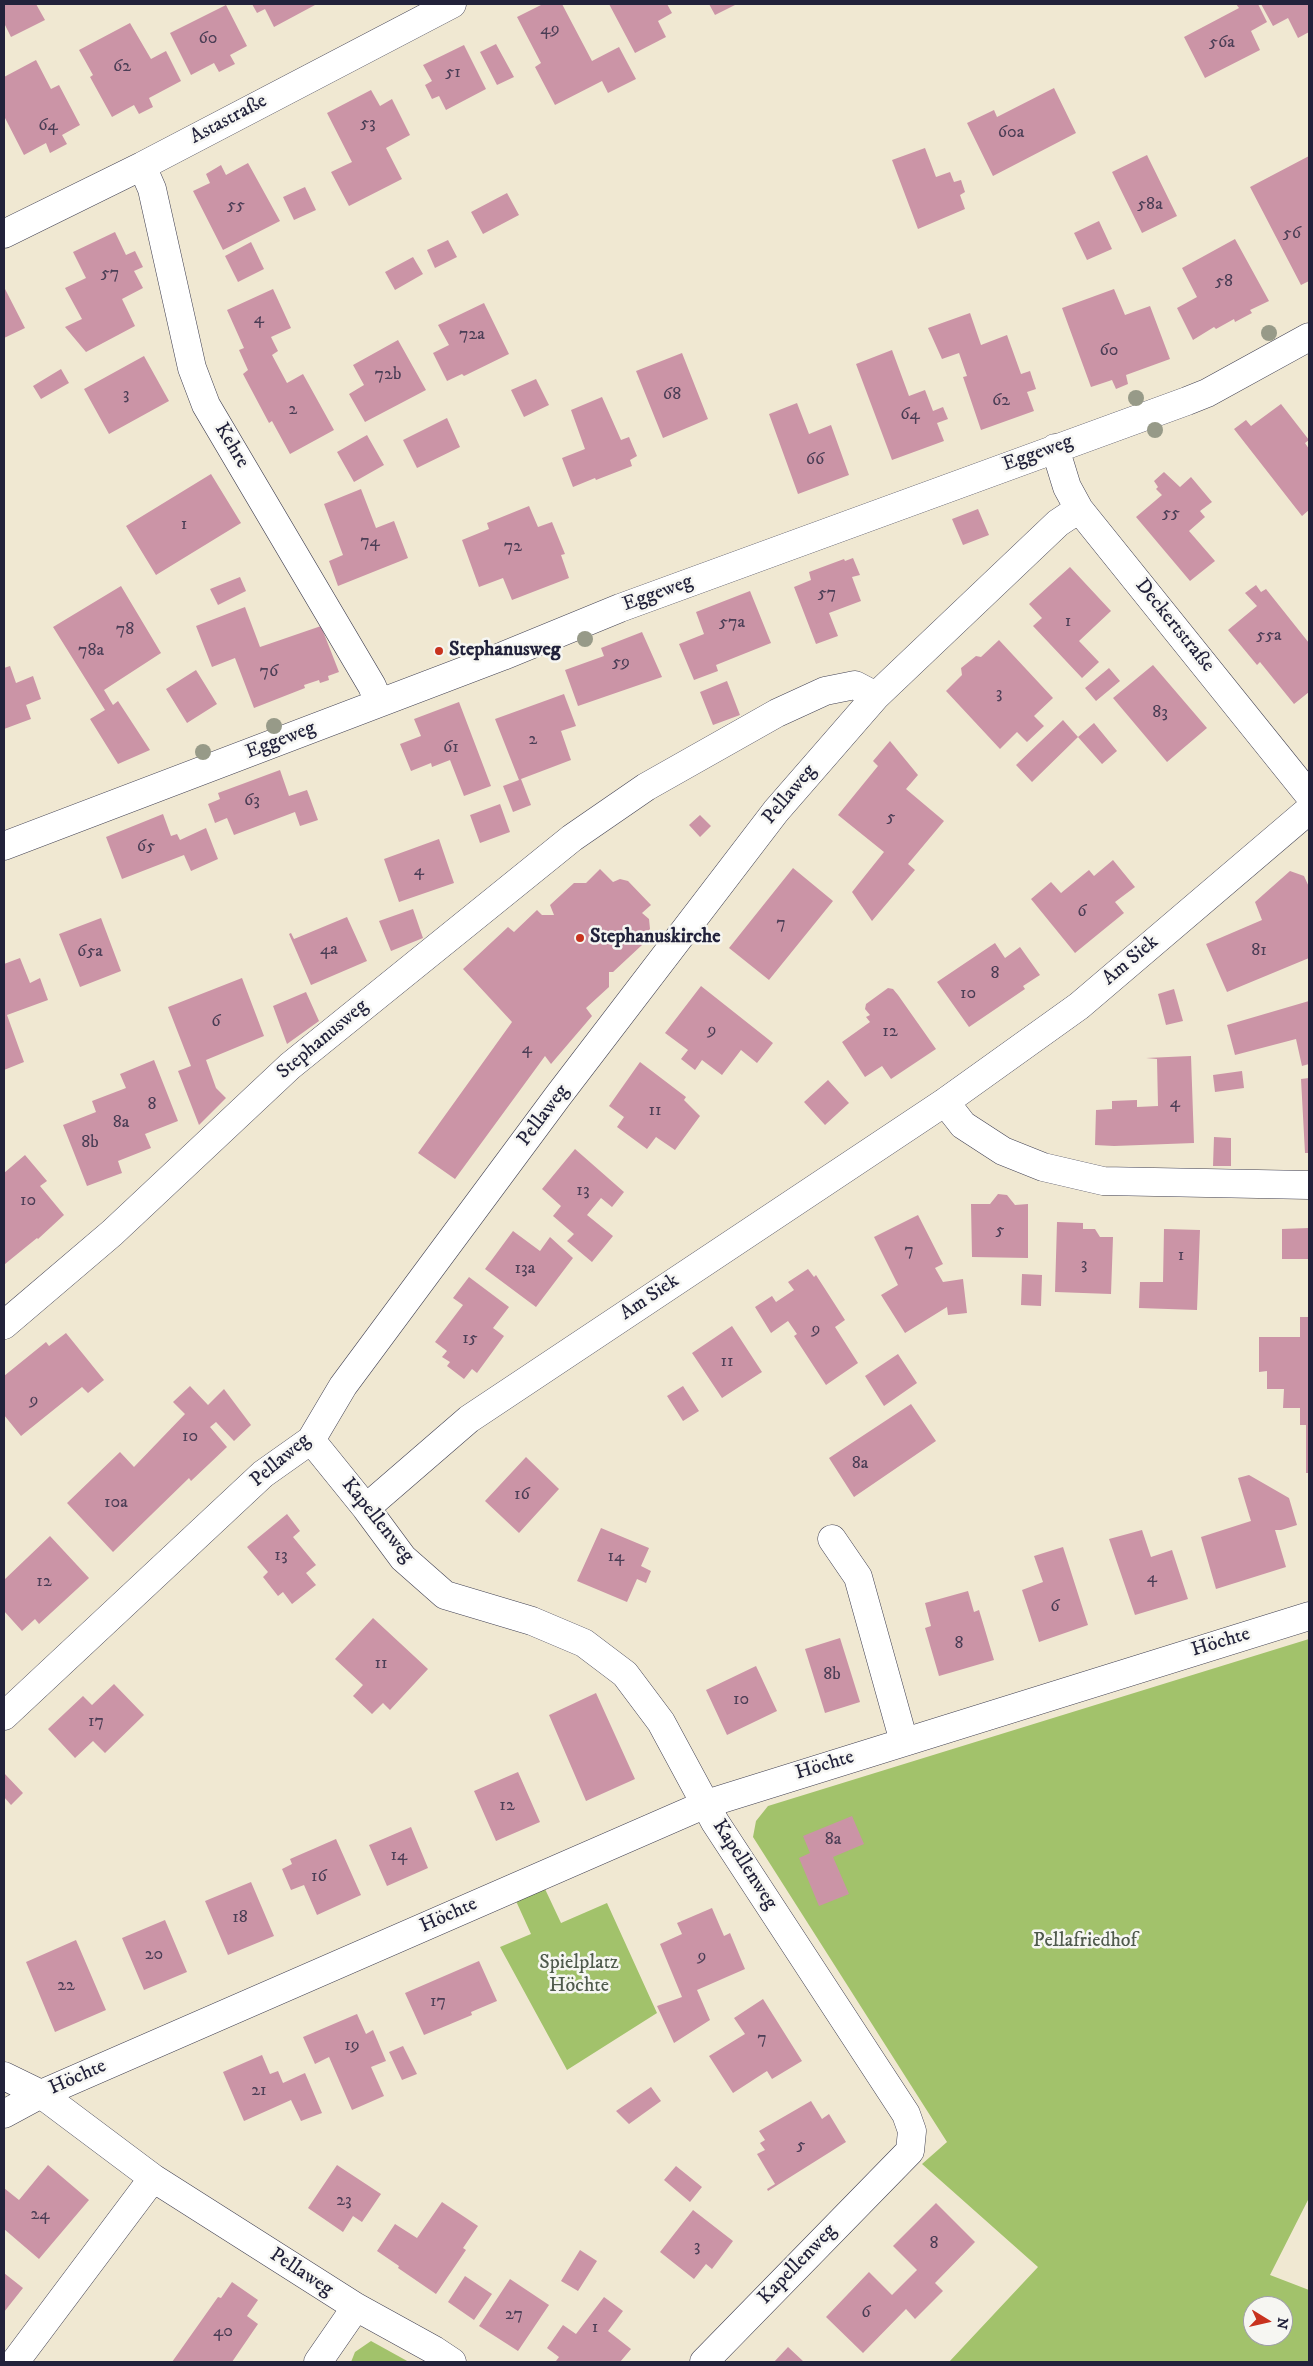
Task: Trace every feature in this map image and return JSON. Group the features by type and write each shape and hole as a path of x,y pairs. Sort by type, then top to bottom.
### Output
{"street":[{"name":"Astastraße","path":"4,234 142,166 452,4"},
{"name":"Kehre","path":"142,166 152,188 192,368 206,405 357,661 379,703"},
{"name":"Eggeweg","path":"4,846 379,703 620,608 1207,393 1309,337"},
{"name":"Deckertstraße","path":"1054,448 1067,487 1079,509 1309,795"},
{"name":"Pellaweg","path":"4,1716 263,1474 310,1440 343,1386 570,1080 776,811 876,696 1058,523 1079,509"},
{"name":"Stephanusweg","path":"4,1325 112,1233 290,1066 572,838 646,787 724,741 777,713 825,691 855,685 876,696"},
{"name":"Am Siek","path":"366,1508 469,1419 945,1102 1079,1006 1309,810"},
{"path":"945,1102 963,1125 1003,1151 1043,1167 1103,1181 1309,1185"},
{"name":"Kapellenweg","path":"310,1440 366,1508 402,1558 445,1595 532,1621 584,1643 625,1674 661,1722 715,1822 906,2114 912,2131 910,2151 704,2362"},
{"path":"832,1539 858,1577 904,1742"},
{"name":"Höchte","path":"4,2114 41,2094 706,1804 1309,1616"},
{"name":"Pellaweg","path":"4,2076 41,2094 153,2178 356,2307 452,2362"},
{"path":"15,2362 153,2178"},
{"path":"318,2362 356,2307"}],"green space":[{"name":"Pellafriedhof","path":"1309,1639 1309,2198 1270,2275 1309,2290 1309,2362 949,2362 1038,2267 922,2164 947,2142 753,1837 756,1821 768,1806"},
{"name":"Spielplatz Höchte","path":"545,1889 561,1923 607,1903 657,2013 567,2070 500,1947 531,1934 516,1901"},
{"path":"371,2341 409,2362 351,2362 355,2352"}],"building":[{"path":"4,4 36,4 45,20 11,37 4,23"},
{"path":"252,4 315,5 274,27 265,9 257,13"},
{"path":"543,4 562,4 592,61 619,47 636,79 608,93 602,81 555,105 535,67 541,63 517,17"},
{"path":"609,4 667,4 672,13 658,21 666,37 635,53"},
{"path":"709,4 737,4 715,15"},
{"path":"1236,4 1258,4 1267,22 1251,31 1260,50 1205,78 1184,37 1239,8"},
{"path":"1261,4 1309,4 1309,32 1298,38 1288,18 1273,26"},
{"path":"226,5 247,46 230,55 235,64 219,72 214,63 191,75 170,33"},
{"path":"130,23 151,59 166,51 181,81 149,98 153,107 139,114 134,105 112,117 90,77 93,75 79,50"},
{"path":"496,44 514,77 497,85 480,52"},
{"path":"464,45 486,89 446,110 439,96 432,99 425,85 432,81 423,65"},
{"path":"36,60 51,89 59,85 80,125 62,135 67,144 50,153 46,143 24,155 4,116 4,77"},
{"path":"1054,88 1076,133 993,176 967,123 994,110 997,117"},
{"path":"371,90 380,106 392,99 410,135 386,148 402,179 349,206 331,172 352,162 327,113"},
{"path":"925,148 936,177 950,172 954,182 961,180 965,192 960,195 965,209 918,229 892,160"},
{"path":"1147,155 1177,216 1142,233 1112,172"},
{"path":"1309,156 1309,281 1301,285 1250,187"},
{"path":"248,163 280,221 223,250 193,191 210,183 206,174 221,165 226,175"},
{"path":"305,187 316,210 294,220 283,197"},
{"path":"507,193 519,215 483,234 471,212"},
{"path":"1099,221 1112,249 1087,260 1074,233"},
{"path":"115,232 126,255 135,251 143,267 134,271 143,288 122,299 135,326 86,352 65,327 82,319 65,288 86,278 73,252"},
{"path":"1235,239 1269,301 1250,310 1252,313 1235,322 1234,319 1216,329 1214,327 1193,340 1177,308 1197,297 1182,268"},
{"path":"448,240 457,257 435,268 427,250"},
{"path":"251,242 264,269 238,282 225,256"},
{"path":"413,257 423,274 395,290 385,272"},
{"path":"4,287 25,328 4,338"},
{"path":"273,289 291,328 271,337 278,351 272,355 287,383 303,374 334,430 290,454 272,421 269,423 243,374 248,370 239,350 244,348 227,310"},
{"path":"1114,289 1125,315 1150,306 1170,359 1126,375 1128,384 1116,389 1112,380 1091,387 1062,308"},
{"path":"484,303 509,354 464,376 462,374 447,381 433,353 449,345 438,325"},
{"path":"970,313 981,345 1007,335 1021,374 1030,371 1036,389 1027,392 1034,411 981,430 963,377 967,376 959,353 942,359 928,328"},
{"path":"398,340 426,390 365,422 349,394 364,385 353,365"},
{"path":"892,350 909,396 925,390 933,411 943,407 948,419 937,423 944,441 892,460 856,364"},
{"path":"682,353 708,419 663,438 636,371"},
{"path":"144,356 169,401 109,434 84,389"},
{"path":"61,369 69,383 41,399 33,386"},
{"path":"536,379 549,405 524,417 511,390"},
{"path":"602,397 621,440 629,437 637,456 630,460 632,466 573,487 562,458 585,449 571,410"},
{"path":"797,403 809,434 831,425 849,475 798,494 769,414"},
{"path":"1281,404 1309,440 1305,443 1309,449 1309,510 1302,516 1234,429 1246,420 1251,426"},
{"path":"447,418 460,447 417,468 403,440"},
{"path":"367,435 384,465 354,482 337,452"},
{"path":"1164,472 1180,487 1191,477 1212,502 1200,511 1205,517 1189,531 1215,561 1190,581 1136,517 1162,495 1156,489 1158,487 1154,481"},
{"path":"211,474 241,523 156,575 126,526"},
{"path":"361,489 376,528 394,521 408,558 338,586 329,561 343,555 324,504"},
{"path":"529,506 538,527 552,522 565,554 561,555 569,578 512,600 503,578 479,587 462,540 489,529 487,523"},
{"path":"978,509 989,535 963,545 952,519"},
{"path":"853,558 860,575 852,577 861,601 829,613 838,636 816,644 794,587 811,580 809,572 844,559 845,561"},
{"path":"1070,567 1111,611 1079,641 1099,662 1082,678 1033,626 1042,618 1029,604"},
{"path":"240,577 246,591 218,605 210,589"},
{"path":"1256,585 1261,592 1266,589 1309,643 1309,692 1294,704 1260,662 1257,665 1228,630 1257,606 1245,593"},
{"path":"121,586 161,653 104,690 113,705 118,701 150,750 118,764 90,719 105,710 53,627"},
{"path":"750,591 771,643 716,665 718,671 694,680 679,644 704,634 696,612"},
{"path":"245,607 260,647 321,626 339,672 328,676 329,680 320,683 319,680 304,685 305,688 254,708 235,658 212,667 196,626"},
{"path":"642,632 662,677 578,706 565,670 604,656 601,648"},
{"path":"999,640 1053,698 1034,716 1044,726 1027,742 1017,732 1000,749 946,691 962,675 961,668 976,656 981,657"},
{"path":"1153,665 1207,728 1167,762 1113,698"},
{"path":"10,666 16,683 33,676 41,699 26,705 31,719 4,729 4,668"},
{"path":"1109,668 1120,681 1096,701 1085,688"},
{"path":"196,670 217,704 187,723 166,689"},
{"path":"727,681 740,715 713,725 700,692"},
{"path":"564,694 576,726 561,731 571,760 521,779 531,805 513,812 503,786 519,780 495,719"},
{"path":"459,702 491,786 464,796 450,760 432,767 431,763 411,771 400,744 421,736 414,719"},
{"path":"1063,720 1078,737 1032,782 1016,765"},
{"path":"1094,723 1117,751 1102,764 1078,737"},
{"path":"890,741 918,775 906,789 944,821 908,864 915,870 872,921 852,892 884,852 838,815 878,766 873,761"},
{"path":"280,770 289,796 307,790 318,820 300,826 295,812 234,835 227,818 215,823 208,804 220,799 218,793"},
{"path":"500,804 510,832 480,843 470,815"},
{"path":"163,814 171,836 177,834 180,840 206,828 218,859 191,871 184,855 122,879 106,837"},
{"path":"700,815 711,826 700,837 689,825"},
{"path":"439,839 454,883 399,902 384,859"},
{"path":"1113,860 1135,887 1115,902 1124,913 1075,953 1031,899 1051,882 1061,893 1089,870 1094,876"},
{"path":"793,868 833,901 769,980 729,948"},
{"path":"600,869 613,882 620,879 628,881 651,905 642,913 649,919 650,929 638,941 642,945 613,972 609,972 609,987 586,1008 592,1016 551,1064 545,1056 455,1179 418,1153 512,1022 463,969 508,927 514,932 537,910 542,915 554,915 550,905 574,883 586,883"},
{"path":"1290,871 1304,876 1309,887 1309,958 1227,992 1206,944 1262,920 1255,902"},
{"path":"413,909 423,938 391,951 379,921"},
{"path":"347,917 367,961 311,985 289,934 291,933 294,939"},
{"path":"101,918 121,971 80,987 59,934"},
{"path":"995,943 1005,958 1020,947 1040,975 1023,986 1025,989 969,1027 937,982"},
{"path":"20,958 30,983 40,978 48,1000 7,1015 24,1062 4,1070 4,964"},
{"path":"242,978 264,1036 206,1060 216,1088 226,1098 199,1125 178,1071 191,1066 168,1007"},
{"path":"701,986 773,1043 757,1063 741,1050 722,1075 702,1060 695,1070 681,1059 688,1050 665,1033"},
{"path":"888,988 893,989 898,995 936,1049 891,1079 882,1066 865,1077 842,1042 870,1022 866,1017 870,1015 865,1009 866,1004"},
{"path":"1174,989 1183,1021 1166,1025 1158,994"},
{"path":"306,992 319,1021 287,1044 273,1006"},
{"path":"1309,1001 1309,1064 1302,1066 1296,1039 1235,1055 1227,1025"},
{"path":"1191,1056 1194,1143 1095,1145 1096,1110 1112,1109 1112,1101 1137,1100 1137,1107 1158,1106 1157,1059 1146,1058"},
{"path":"154,1060 178,1121 145,1134 151,1148 118,1161 122,1173 87,1186 63,1125 96,1112 92,1101 126,1088 120,1074"},
{"path":"640,1062 686,1097 684,1100 700,1116 675,1150 656,1137 647,1149 617,1127 624,1117 609,1106"},
{"path":"1242,1071 1244,1088 1215,1092 1213,1075"},
{"path":"1309,1078 1309,1153 1305,1153 1301,1079"},
{"path":"828,1080 849,1103 825,1125 804,1102"},
{"path":"1214,1137 1231,1138 1231,1166 1213,1166"},
{"path":"575,1149 624,1192 612,1207 601,1198 587,1215 613,1236 592,1262 567,1241 574,1234 553,1216 561,1206 542,1189"},
{"path":"25,1155 47,1181 40,1186 64,1215 38,1239 5,1264 4,1173"},
{"path":"998,1194 1007,1195 1015,1205 1028,1204 1028,1258 972,1257 971,1204 990,1204"},
{"path":"918,1215 943,1264 935,1268 943,1282 963,1279 967,1313 948,1315 947,1307 905,1333 881,1295 898,1285 874,1237"},
{"path":"1057,1222 1083,1223 1083,1229 1095,1229 1100,1237 1113,1237 1111,1294 1055,1292"},
{"path":"1309,1228 1309,1259 1282,1259 1282,1229"},
{"path":"1164,1229 1200,1230 1197,1310 1139,1308 1140,1282 1163,1282"},
{"path":"513,1231 540,1251 550,1237 573,1258 536,1307 485,1269"},
{"path":"808,1269 814,1277 816,1275 845,1320 835,1327 858,1363 826,1385 794,1336 797,1334 788,1321 771,1333 755,1307 772,1296 776,1302 794,1290 788,1282"},
{"path":"1022,1274 1042,1275 1041,1306 1021,1305"},
{"path":"469,1277 509,1307 493,1328 504,1336 477,1373 472,1369 464,1379 447,1366 450,1362 442,1357 447,1351 435,1342 463,1305 453,1298"},
{"path":"1300,1317 1309,1317 1309,1473 1306,1473 1306,1425 1300,1425 1300,1408 1283,1408 1284,1389 1267,1389 1267,1371 1259,1372 1259,1337 1300,1337"},
{"path":"732,1326 762,1372 722,1398 692,1353"},
{"path":"66,1333 104,1380 88,1393 82,1387 21,1436 4,1415 4,1376 46,1342 49,1346"},
{"path":"898,1354 917,1383 884,1406 865,1376"},
{"path":"190,1386 208,1405 224,1389 251,1425 234,1441 216,1422 210,1427 227,1447 191,1481 189,1478 113,1552 67,1503 120,1452 134,1467 185,1414 173,1402"},
{"path":"683,1386 699,1411 683,1421 667,1396"},
{"path":"911,1404 936,1441 854,1497 829,1458"},
{"path":"526,1457 559,1489 519,1533 485,1501"},
{"path":"1249,1475 1289,1498 1297,1525 1275,1530 1286,1567 1216,1589 1201,1537 1251,1521 1238,1478"},
{"path":"287,1514 300,1531 293,1537 316,1565 306,1573 316,1585 292,1604 283,1592 278,1596 263,1577 268,1572 247,1547"},
{"path":"601,1528 649,1548 641,1566 651,1571 646,1583 637,1579 627,1602 577,1581"},
{"path":"1142,1530 1151,1557 1172,1550 1188,1599 1135,1615 1109,1539"},
{"path":"50,1536 89,1578 39,1624 35,1619 22,1631 4,1611 4,1580"},
{"path":"1063,1547 1088,1625 1039,1642 1022,1590 1043,1582 1034,1556"},
{"path":"968,1591 974,1612 979,1610 994,1660 939,1676 925,1628 931,1626 925,1603"},
{"path":"373,1618 428,1669 390,1710 383,1703 372,1714 353,1696 363,1685 335,1659"},
{"path":"840,1638 860,1702 825,1713 805,1649"},
{"path":"756,1666 777,1711 727,1735 706,1690"},
{"path":"114,1684 144,1715 105,1753 93,1741 75,1758 48,1729 83,1696 92,1705"},
{"path":"596,1693 635,1779 586,1801 549,1715"},
{"path":"518,1772 540,1822 496,1841 474,1791"},
{"path":"4,1773 23,1793 11,1805 4,1797"},
{"path":"852,1816 864,1844 833,1857 849,1894 819,1906 799,1858 810,1853 803,1836"},
{"path":"411,1827 428,1868 387,1886 369,1845"},
{"path":"336,1839 361,1895 317,1915 304,1885 291,1890 282,1869 292,1864 290,1859"},
{"path":"251,1882 274,1936 228,1955 205,1901"},
{"path":"712,1908 724,1936 730,1933 745,1969 697,1990 710,2020 674,2043 657,2006 682,1997 660,1944 682,1934 677,1923"},
{"path":"165,1920 187,1972 144,1990 122,1938"},
{"path":"76,1940 106,2010 55,2032 26,1962"},
{"path":"479,1961 497,2001 471,2012 472,2015 424,2035 405,1993"},
{"path":"763,1999 802,2061 772,2079 767,2071 733,2093 709,2056 745,2034 734,2018"},
{"path":"357,2014 366,2034 373,2030 386,2061 371,2067 384,2096 352,2110 329,2057 315,2064 303,2037"},
{"path":"403,2046 417,2074 402,2080 389,2052"},
{"path":"262,2055 270,2074 278,2071 283,2083 305,2073 322,2113 301,2121 291,2100 244,2121 223,2072"},
{"path":"651,2087 661,2101 629,2124 616,2111"},
{"path":"811,2101 822,2119 829,2114 846,2142 768,2191 767,2189 775,2184 757,2154 765,2150 760,2143 765,2140 759,2131"},
{"path":"48,2165 89,2200 39,2259 4,2229 4,2188 19,2200"},
{"path":"337,2165 381,2194 362,2222 353,2216 343,2232 308,2208"},
{"path":"676,2166 702,2187 690,2202 664,2180"},
{"path":"442,2202 478,2226 463,2248 466,2250 436,2294 377,2251 395,2224 417,2238"},
{"path":"936,2203 975,2242 935,2283 943,2291 915,2319 906,2309 863,2353 826,2317 869,2272 892,2295 917,2270 893,2246"},
{"path":"693,2210 733,2241 712,2269 706,2264 694,2279 660,2252"},
{"path":"580,2250 597,2261 578,2291 561,2281"},
{"path":"4,2273 23,2288 4,2312"},
{"path":"465,2276 492,2294 474,2320 448,2302"},
{"path":"510,2279 549,2305 518,2351 479,2326"},
{"path":"232,2282 258,2300 247,2316 258,2324 232,2362 172,2362 218,2297 221,2298"},
{"path":"604,2297 623,2311 608,2331 631,2349 620,2362 557,2362 559,2357 547,2348 563,2325 576,2334"},
{"path":"788,2347 804,2362 774,2362"}],"place":[{"name":"Stephanusweg","path":"439,651"},
{"name":"Stephanuskirche","path":"580,938"}]}
